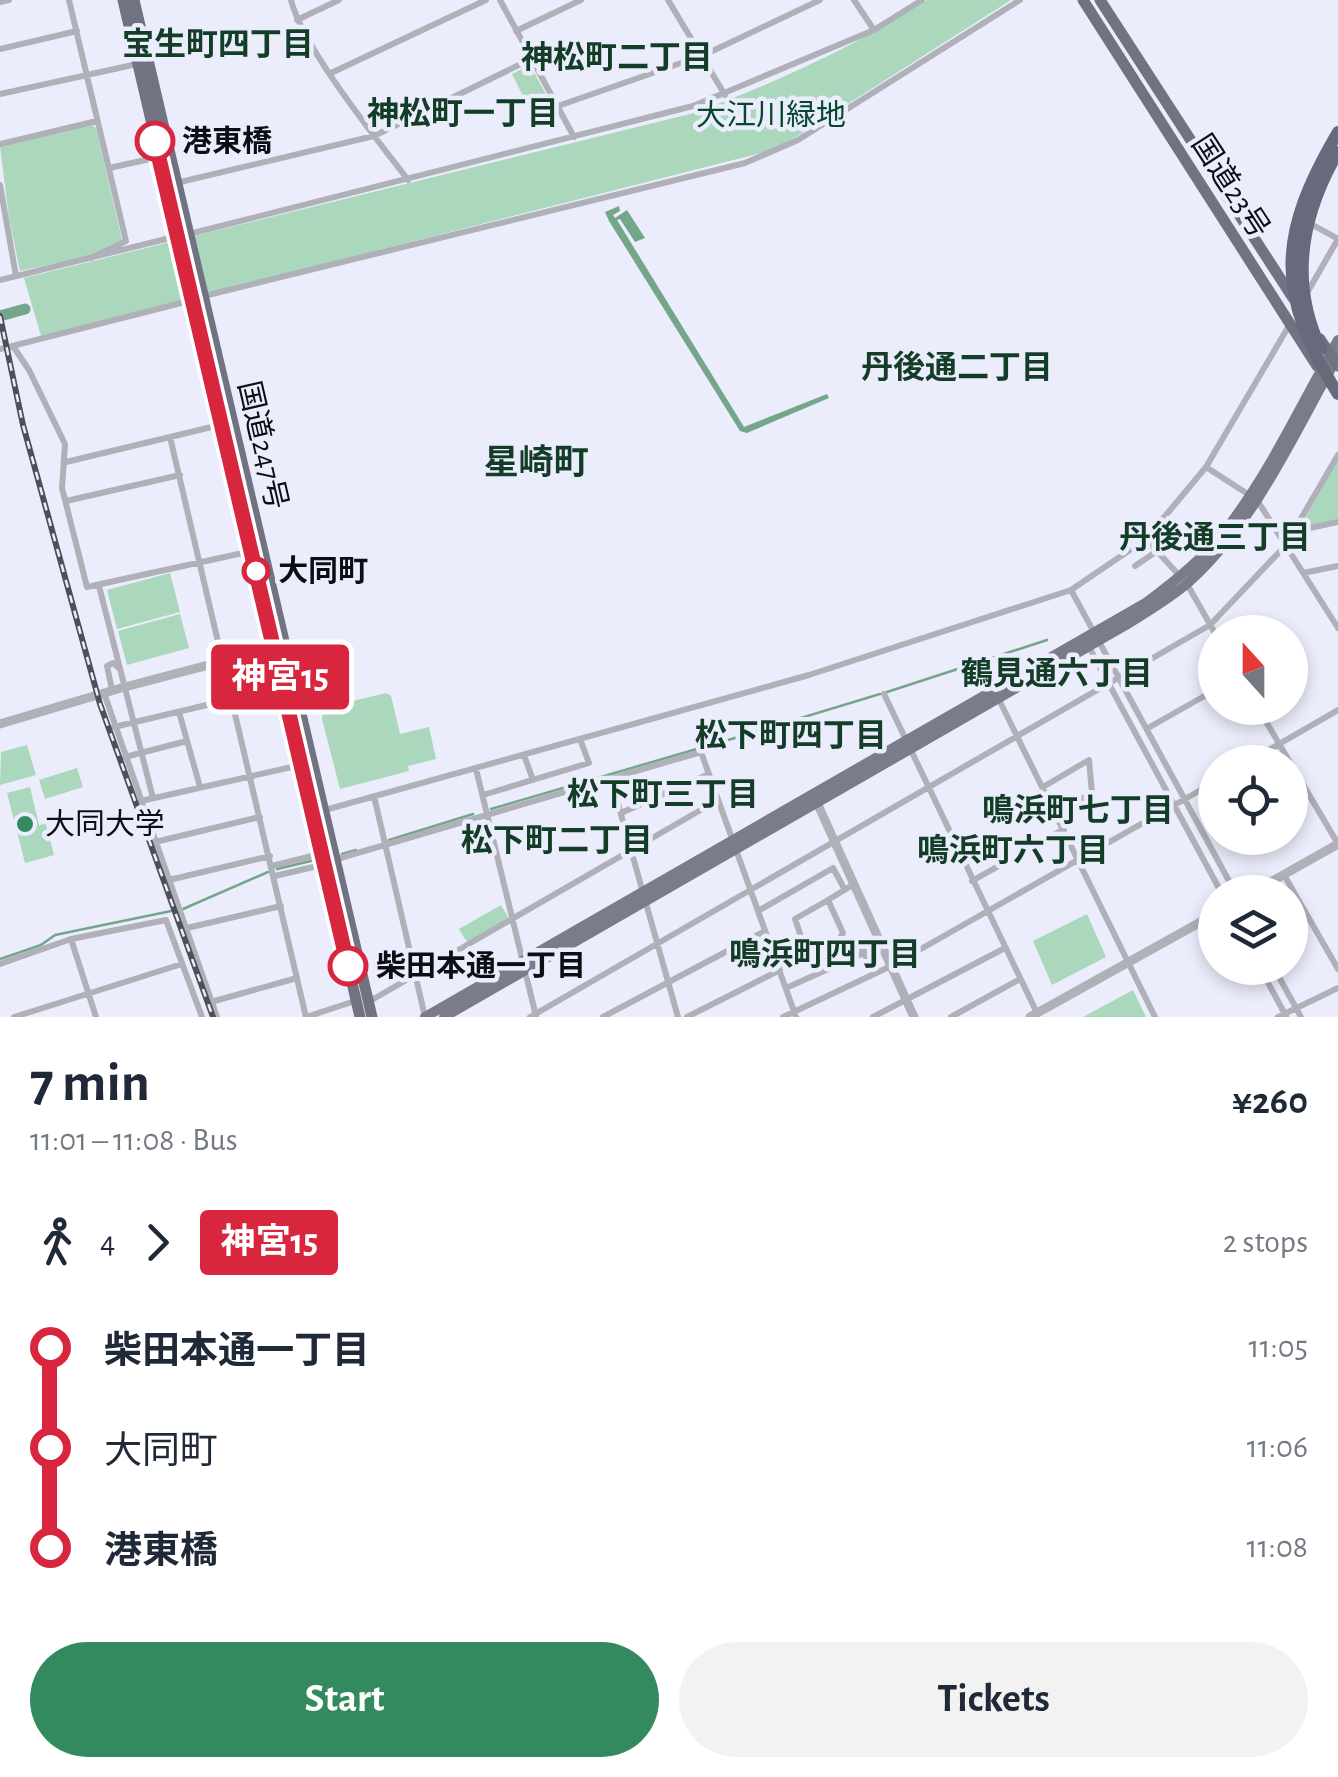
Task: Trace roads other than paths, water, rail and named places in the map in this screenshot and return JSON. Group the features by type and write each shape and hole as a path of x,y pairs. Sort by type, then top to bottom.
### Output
{"highway":[{"name":"国道247号","path":"123,0 176,184 183,235"},
{"name":"国道247号","path":"134,0 159,157 183,235 363,1001 372,1017"},
{"name":"国道23号","path":"1084,0 1338,397"},
{"name":"国道23号","path":"1100,0 1335,359"},
{"path":"1338,132 1301,205 1291,272 1304,333 1338,397"},
{"path":"1328,377 1302,296 1300,264 1310,212 1338,154"},
{"name":"国道247号","path":"227,423 252,552 278,646"},
{"name":"国道247号","path":"307,764 326,810 329,859"},
{"name":"国道247号","path":"360,1017 363,1001"}],"main road":[{"path":"425,1017 524,966 735,846 1098,636 1184,580 1226,544 1328,377 1338,340"},
{"path":"997,694 1089,646 1098,636"},
{"path":"444,1017 524,966"}],"street":[{"path":"0,2 9,0"},
{"path":"69,0 126,241 91,258"},
{"path":"291,0 297,20 331,73 408,180"},
{"path":"297,20 339,0"},
{"path":"331,73 486,0"},
{"path":"500,0 574,137"},
{"path":"516,31 581,0"},
{"path":"668,0 725,94"},
{"path":"558,106 704,54 820,0"},
{"path":"854,0 874,30"},
{"path":"0,280 647,119 725,94 874,30 922,0"},
{"path":"0,349 770,154 1020,0"},
{"path":"0,49 76,31"},
{"path":"176,184 374,136 531,59"},
{"path":"0,94 143,62"},
{"path":"0,144 98,121"},
{"path":"1279,276 1310,224 1338,154"},
{"path":"108,168 159,157"},
{"path":"0,185 16,276"},
{"path":"1299,307 1338,239 1310,224"},
{"path":"326,810 809,675 1072,590 1146,538 1206,467 1290,324"},
{"path":"12,346 30,370 66,444 62,488 87,587 252,552"},
{"path":"66,462 227,423"},
{"path":"170,437 306,1017 363,1001 718,800"},
{"path":"1225,615 1285,546 1338,456"},
{"path":"1206,467 1254,497 1338,628"},
{"path":"66,502 180,475"},
{"path":"1295,531 1338,522"},
{"path":"1146,538 1184,580 1205,615"},
{"path":"1135,566 1158,551"},
{"path":"1302,573 1338,566"},
{"path":"99,586 153,798"},
{"path":"1072,590 1226,875"},
{"path":"476,769 534,1016 1120,676 1198,637"},
{"path":"0,724 278,646"},
{"path":"1089,646 1212,875"},
{"path":"121,670 113,663 107,666 114,727 218,1017"},
{"path":"982,666 1155,1017"},
{"path":"884,694 1034,1015 1198,924"},
{"path":"114,727 232,699"},
{"path":"1148,728 1198,700"},
{"path":"1280,744 1338,710"},
{"path":"179,712 200,787"},
{"path":"1268,725 1338,844 1284,875"},
{"path":"483,795 589,763 580,739"},
{"path":"125,757 187,742"},
{"path":"275,876 701,752 712,744"},
{"path":"701,752 795,1014"},
{"path":"524,755 533,780"},
{"path":"1042,786 1089,760 1092,793 1056,812"},
{"path":"141,802 307,764"},
{"path":"621,813 709,774"},
{"path":"610,779 678,1017"},
{"path":"783,1017 891,966 1198,792"},
{"path":"374,796 425,1017"},
{"path":"815,799 835,841 850,887 914,1017"},
{"path":"154,842 260,817"},
{"path":"972,881 1064,830"},
{"path":"169,880 270,856"},
{"path":"272,866 329,859"},
{"path":"758,911 832,868 850,887"},
{"path":"807,954 795,920 850,887"},
{"path":"688,1017 840,940 843,932 828,900"},
{"path":"187,928 282,906"},
{"path":"1308,917 1338,969"},
{"path":"0,964 71,940 166,920 202,1017"},
{"path":"604,1017 766,931"},
{"path":"71,940 96,1017"},
{"path":"874,974 862,950 880,942"},
{"path":"873,1017 1005,948"},
{"path":"786,988 864,954"},
{"path":"14,1017 182,964"},
{"path":"212,1002 297,978"},
{"path":"951,1017 1020,978"},
{"path":"1268,985 1283,1016 1338,988"},
{"path":"1283,985 1300,1017"}],"waterway":[{"path":"0,316 25,309"},
{"path":"887,692 1047,640"},
{"path":"715,744 880,694"},
{"path":"491,809 707,746"},
{"path":"389,840 473,814"},
{"path":"342,854 356,850"},
{"path":"277,869 315,860"},
{"path":"183,909 268,872"},
{"path":"0,959 41,945 55,935 176,910"}],"railway":[{"path":"0,316 23,425 100,704 213,1017"}],"place":[{"name":"港東橋","path":"155,141"},
{"name":"大同町","path":"256,571"},
{"name":"大同大学","path":"25,824"},
{"name":"柴田本通一丁目","path":"348,966"}],"district":[{"name":"宝生町四丁目","path":"218,44"},
{"name":"神松町二丁目","path":"617,57"},
{"name":"神松町一丁目","path":"463,113"},
{"name":"丹後通二丁目","path":"957,367"},
{"name":"星崎町","path":"536,462"},
{"name":"丹後通三丁目","path":"1215,537"},
{"name":"鶴見通六丁目","path":"1057,673"},
{"name":"松下町四丁目","path":"791,735"},
{"name":"松下町三丁目","path":"663,794"},
{"name":"鳴浜町七丁目","path":"1078,810"},
{"name":"松下町二丁目","path":"557,840"},
{"name":"鳴浜町六丁目","path":"1013,850"},
{"name":"鳴浜町四丁目","path":"825,954"}],"park label":[{"name":"大江川緑地","path":"771,115"}]}
